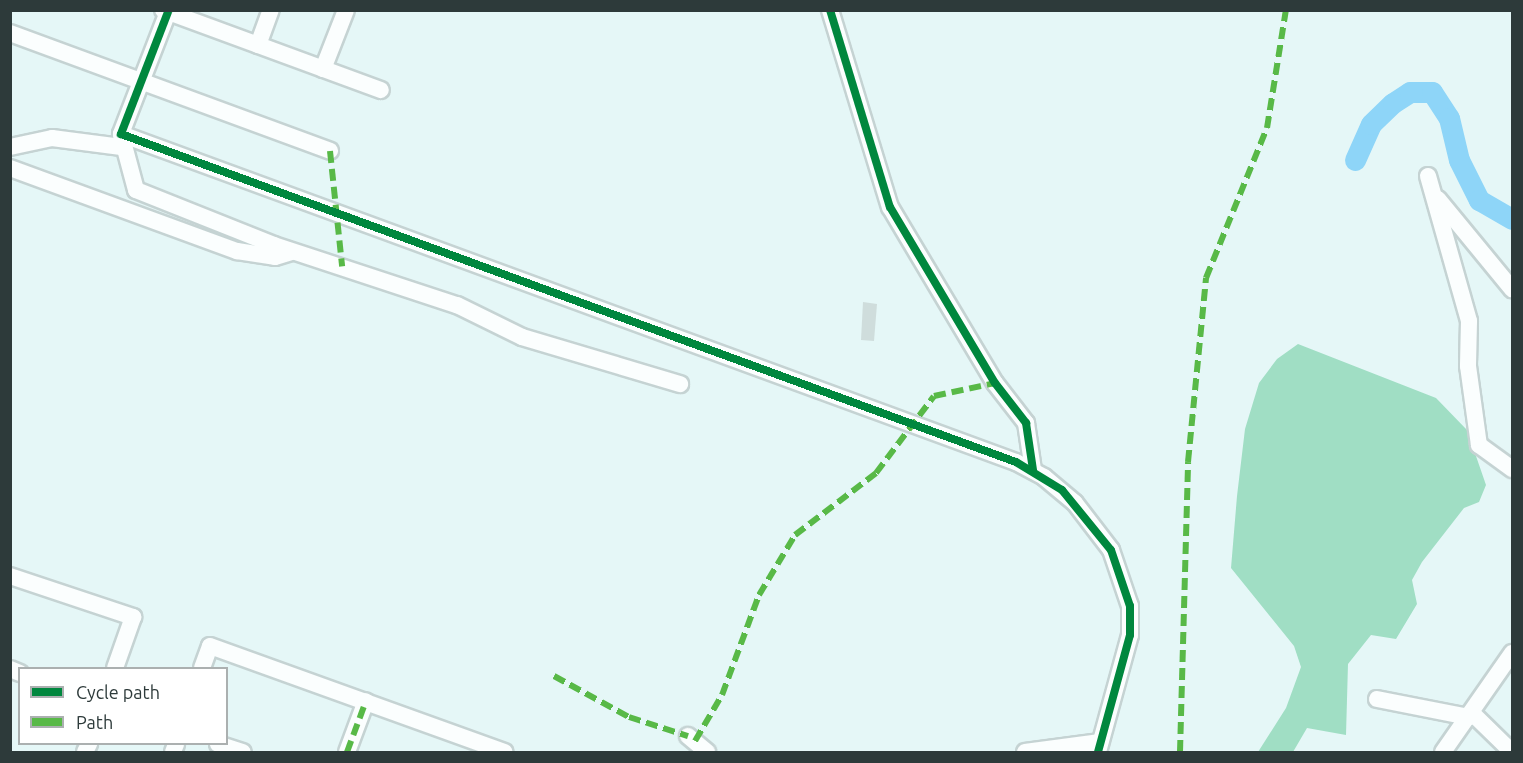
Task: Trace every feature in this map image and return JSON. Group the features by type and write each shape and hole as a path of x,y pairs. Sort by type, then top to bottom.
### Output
{"street":[{"path":"258,45 271,10"},
{"path":"323,69 346,10"},
{"path":"830,10 890,207 994,383 1026,423 1033,470"},
{"path":"381,90 258,45 200,17 165,11 121,140 136,190 294,251 456,305 531,340 680,384"},
{"path":"10,33 330,151"},
{"path":"10,147 52,138 121,140 1033,470 1062,490 1092,523 1118,566 1130,606 1130,635 1099,747 1025,753"},
{"path":"10,168 237,251 275,257 294,251"},
{"path":"1428,176 1469,321 1468,366 1479,445 1512,469"},
{"path":"1435,195 1512,288"},
{"path":"10,576 133,617 116,667"},
{"path":"203,667 210,646 505,753"},
{"path":"1443,753 1512,653"},
{"path":"1377,699 1470,715 1512,752"},
{"path":"347,753 366,701"},
{"path":"688,736 707,753"},
{"path":"221,745 243,753"}],"green space":[{"path":"1298,344 1436,398 1467,430 1486,485 1479,502 1464,508 1422,562 1412,580 1417,604 1396,639 1371,635 1348,664 1346,735 1307,728 1293,752 1258,752 1286,708 1301,667 1294,646 1231,568 1237,496 1245,429 1259,383 1277,359"}],"building":[{"path":"863,302 877,304 874,341 861,340"}],"waterway":[{"path":"1355,160 1371,124 1393,103 1410,92 1432,92 1449,118 1459,160 1479,200 1512,219"}],"marked path":[{"path":"1180,752 1188,462 1206,278 1267,128 1286,10"},
{"path":"330,151 342,266"},
{"path":"695,741 722,695 759,595 795,535 876,473 934,396 995,383"},
{"path":"554,676 629,717 688,736"},
{"path":"347,752 366,701"}],"cycle path":[{"path":"830,10 890,207 995,383 1026,423 1033,470"},
{"path":"168,12 121,134 1016,462 1062,490 1111,550 1130,606 1130,635 1098,752"}]}
